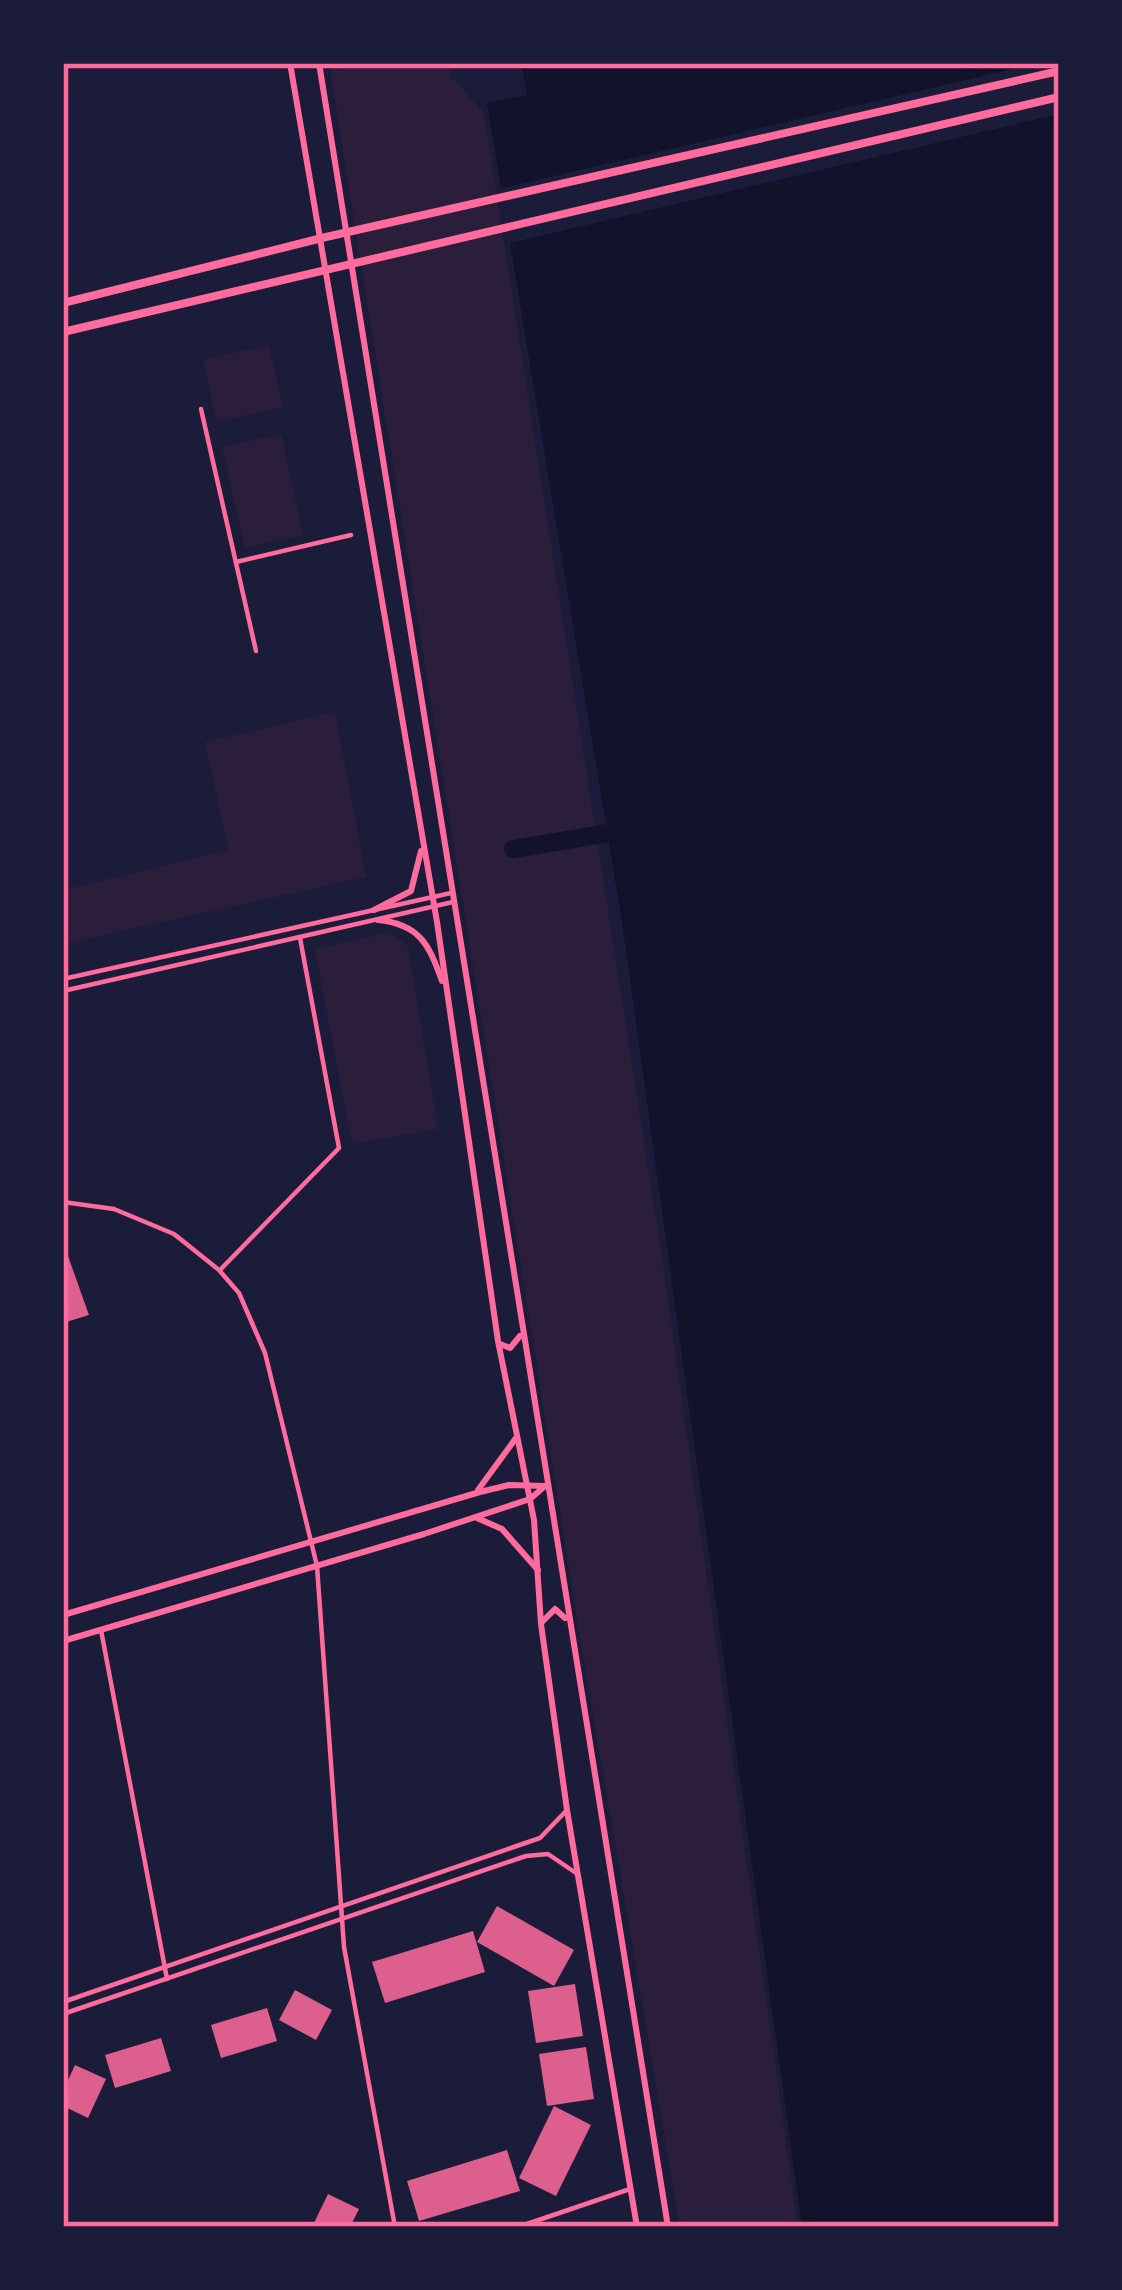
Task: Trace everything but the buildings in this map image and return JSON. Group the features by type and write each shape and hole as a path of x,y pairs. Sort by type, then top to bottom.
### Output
{"highway":[{"path":"63,303 326,237 1059,71"},
{"path":"63,332 1059,97"}],"main road":[{"path":"290,63 434,901 498,1341 530,1499 541,1624 576,1873 637,2227"},
{"path":"319,63 668,2227"},
{"path":"374,910 411,891 423,842"},
{"path":"378,920 406,925 427,942 448,997"},
{"path":"454,1046 468,1035 477,1043"},
{"path":"498,1341 510,1348 521,1333"},
{"path":"470,1495 489,1481 517,1435"},
{"path":"63,1615 470,1495 526,1483 545,1486"},
{"path":"63,1641 530,1499 545,1486"},
{"path":"470,1495 481,1504 473,1517"},
{"path":"473,1517 502,1529 539,1573"},
{"path":"541,1624 555,1609 567,1621"}],"street":[{"path":"201,409 256,651"},
{"path":"236,562 351,535"},
{"path":"63,979 374,910 452,898"},
{"path":"63,992 378,920 434,901"},
{"path":"219,1270 339,1148 300,938"},
{"path":"63,1202 114,1209 173,1234 219,1270 238,1293 266,1353 317,1566 340,1908 395,2227"},
{"path":"101,1630 166,1978"},
{"path":"63,2002 540,1838 567,1810"},
{"path":"63,2014 539,1853 559,1857 576,1873"},
{"path":"518,2227 630,2189"}],"shaded area":[{"path":"329,63 449,63 451,77 484,113 660,1244 798,2227 680,2227 580,1637"},
{"path":"521,63 1059,63 1059,2227 802,2227 624,935 487,103 527,95"},
{"path":"269,345 283,407 217,422 203,360"},
{"path":"281,434 303,535 245,548 222,447"},
{"path":"335,712 366,877 63,944 63,890 228,850 205,742"},
{"path":"388,932 408,946 438,1129 352,1144 315,949"}],"pier":[{"path":"1038,63 1059,63 1059,114 506,244 498,189"}],"waterway":[{"path":"513,849 632,829"}]}
